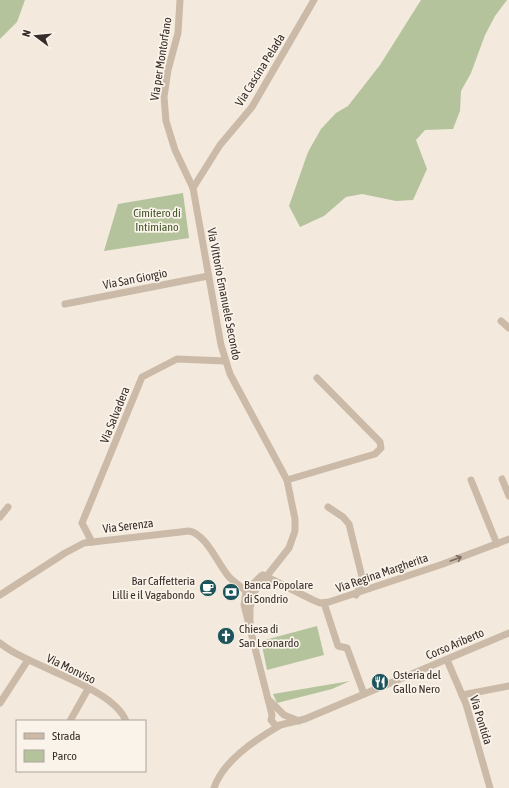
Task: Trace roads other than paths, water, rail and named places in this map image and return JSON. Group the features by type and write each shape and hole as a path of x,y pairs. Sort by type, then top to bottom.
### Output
{"street":[{"name":"Via per Montorfano","path":"180,0 178,33 168,70 164,98 166,121 175,150 193,188"},
{"name":"Via Cascina Pelada","path":"193,188 220,145 252,106 314,0"},
{"name":"Via Vittorio Emanuele Secondo","path":"193,188 208,276 225,361 236,385 287,480 294,519 295,531 293,540 285,554 265,576 254,592 250,616 250,628"},
{"name":"Via San Giorgio","path":"65,304 208,276"},
{"path":"501,321 509,328"},
{"name":"Via Salvadera","path":"92,542 82,523 142,377 178,359 225,361"},
{"path":"287,480 375,454 381,448 380,442 317,378"},
{"path":"502,479 509,496"},
{"path":"471,480 497,544"},
{"path":"0,517 8,507"},
{"path":"328,507 343,517 349,524 362,577 361,584 356,594"},
{"name":"Via Serenza","path":"0,595 65,553 84,543 192,531 202,539 230,578 246,590"},
{"name":"Via Regina Margherita","path":"265,576 313,600 324,603 356,594 509,539"},
{"name":"Via Vittorio Emanuele Secondo","path":"265,576 246,590 244,605 269,699 277,716 273,724 281,725"},
{"name":"Via Vittorio Emanuele Secondo","path":"246,590 250,596 248,609 250,616"},
{"path":"324,603 338,646 347,648 364,694"},
{"name":"Corso Ariberto","path":"281,725 299,721 509,633"},
{"name":"Via Monviso","path":"0,643 28,660 106,699 123,714 126,720"},
{"path":"0,702 28,660"},
{"name":"Via Pontida","path":"447,660 462,694 490,788"},
{"path":"462,694 509,686"},
{"path":"71,720 88,689"},
{"path":"277,716 299,721"},
{"path":"214,788 217,780 224,770 261,737 281,725 277,716"},
{"path":"261,737 277,716"}],"place":[{"name":"Bar Caffetteria Lilli e il Vagabondo","path":"208,588"},
{"name":"Banca Popolare di Sondrio","path":"231,592"},
{"name":"Chiesa di San Leonardo","path":"226,636"},
{"name":"Osteria del Gallo Nero","path":"380,682"}],"park label":[{"name":"Cimitero di Intimiano","path":"157,220"}]}
